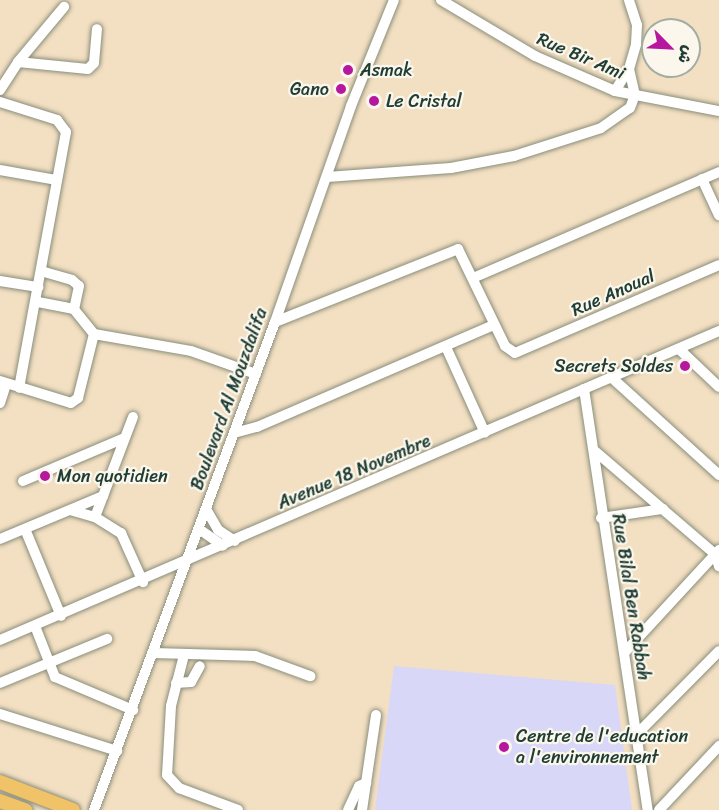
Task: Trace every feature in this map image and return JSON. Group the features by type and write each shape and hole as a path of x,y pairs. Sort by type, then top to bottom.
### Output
{"main road":[{"path":"0,782 74,810"},
{"path":"0,801 18,809"}],"street":[{"name":"Boulevard Al Mouzdalifa","path":"94,810 275,322 351,106 394,0"},
{"name":"Rue Bir Ami","path":"441,0 535,56 615,91 719,111"},
{"path":"615,91 629,69 638,33 629,0"},
{"path":"0,90 18,62 64,7"},
{"path":"18,62 88,69 94,63 97,29"},
{"path":"327,177 451,168 513,156 601,128 619,119 635,95 629,69"},
{"path":"0,102 57,120 64,126 66,132 37,302 19,388"},
{"path":"0,170 57,180"},
{"path":"473,278 719,172"},
{"path":"702,179 719,215"},
{"path":"234,433 446,347 494,325 461,250 453,249 275,322"},
{"name":"Rue Anoual","path":"494,325 508,351 520,352 719,265"},
{"path":"41,272 72,280 79,286 74,309"},
{"path":"0,281 39,287"},
{"path":"37,302 74,309 94,334 181,348 256,374"},
{"name":"Avenue 18 Novembre","path":"0,640 143,582 719,331"},
{"path":"0,403 3,382 75,401 81,390 94,334"},
{"path":"446,347 485,433"},
{"path":"679,349 719,387"},
{"path":"611,377 719,475"},
{"name":"Rue Bilal Ben Rabbah","path":"584,389 596,452 602,518 625,652 648,810"},
{"path":"95,517 122,439 133,417"},
{"path":"23,481 122,439"},
{"path":"596,452 717,552 719,566"},
{"path":"0,539 103,496"},
{"path":"206,509 218,530 235,541"},
{"path":"602,518 663,509"},
{"path":"70,510 95,517 121,533 143,582"},
{"path":"25,528 61,616"},
{"path":"199,529 223,546"},
{"path":"625,652 717,552"},
{"path":"35,626 49,663 58,679 133,710"},
{"path":"0,683 107,639"},
{"path":"636,735 719,651"},
{"path":"154,653 255,656 310,676"},
{"path":"184,655 176,683 168,730 169,779 179,788 238,810"},
{"path":"176,683 191,682 200,666"},
{"path":"0,714 117,752"},
{"path":"362,810 376,715"},
{"path":"659,810 719,746"},
{"path":"348,810 359,786 366,783"}],"shaded area":[{"name":"Centre de l'education a l'environnement","path":"394,666 615,685 632,810 375,810"}],"place":[{"name":"Asmak","path":"348,70"},
{"name":"Gano","path":"341,89"},
{"name":"Le Cristal","path":"374,101"},
{"name":"Secrets Soldes","path":"685,366"},
{"name":"Mon quotidien","path":"45,476"},
{"name":"Centre de l'education a l'environnement","path":"504,747"}]}
